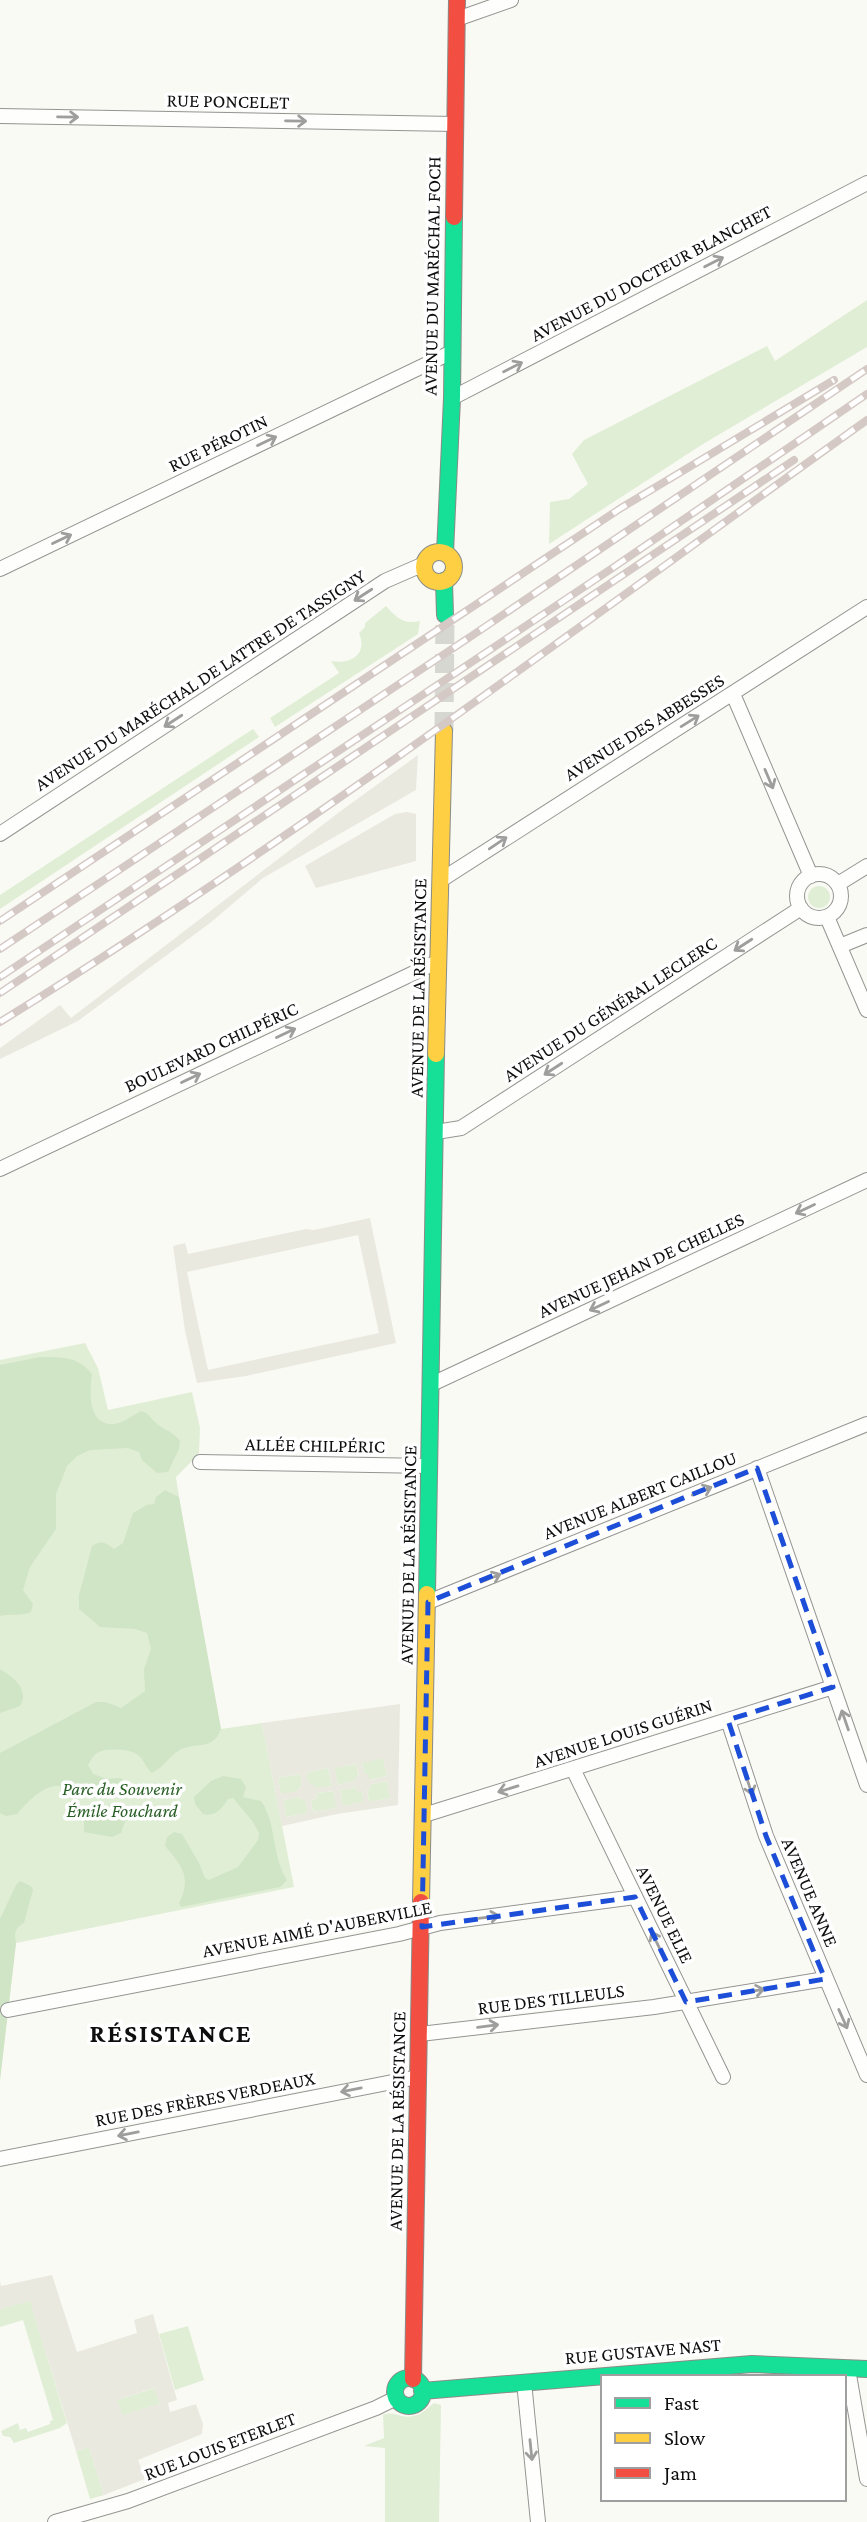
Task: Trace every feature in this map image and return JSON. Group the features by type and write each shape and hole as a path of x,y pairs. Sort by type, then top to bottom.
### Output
{"street":[{"name":"AVENUE DU MARÉCHAL FOCH","path":"445,615 444,581 452,575 453,570 452,560 445,553 452,398 457,0"},
{"path":"457,19 511,0"},
{"name":"RUE PONCELET","path":"0,116 455,124"},
{"name":"AVENUE DU DOCTEUR BLANCHET","path":"452,398 867,183"},
{"name":"RUE PÉROTIN","path":"0,569 452,352"},
{"path":"444,581 429,578 424,564 431,553 445,553"},
{"name":"AVENUE DU MARÉCHAL DE LATTRE DE TASSIGNY","path":"0,834 385,581 424,564"},
{"name":"AVENUE DES ABBESSES","path":"441,880 867,607"},
{"path":"733,694 811,876"},
{"name":"AVENUE DE LA RÉSISTANCE","path":"418,2385 418,2077 444,731"},
{"path":"838,884 867,866"},
{"path":"811,876 827,876 838,884 840,903 833,914 827,917 812,917 801,908 797,895 799,888 811,876"},
{"name":"AVENUE DU GÉNÉRAL LECLERC","path":"436,1132 461,1128 801,908"},
{"path":"827,917 867,1010"},
{"path":"840,946 867,934"},
{"name":"BOULEVARD CHILPÉRIC","path":"0,1169 439,961"},
{"name":"AVENUE JEHAN DE CHELLES","path":"432,1384 867,1180"},
{"name":"AVENUE ALBERT CAILLOU","path":"428,1602 867,1424"},
{"name":"ALLÉE CHILPÉRIC","path":"200,1462 430,1466"},
{"path":"757,1468 867,1785"},
{"name":"AVENUE LOUIS GUÉRIN","path":"424,1815 833,1688"},
{"name":"AVENUE ANNE","path":"728,1720 766,1836 867,2075"},
{"name":"AVENUE ELIE","path":"573,1769 723,2077"},
{"name":"AVENUE AIMÉ D'AUBERVILLE","path":"8,2010 399,1934 422,1927 635,1897"},
{"name":"RUE DES TILLEULS","path":"420,2034 686,2002 825,1979"},
{"name":"RUE DES FRÈRES VERDEAUX","path":"0,2159 418,2077"},
{"name":"RUE GUSTAVE NAST","path":"613,2375 752,2364 867,2369"},
{"path":"848,2369 867,2479"},
{"name":"RUE GUSTAVE NAST","path":"418,2385 524,2382 601,2376"},
{"path":"396,2398 397,2385 404,2379 418,2385"},
{"path":"524,2382 538,2522"},
{"name":"RUE LOUIS ETERLET","path":"55,2522 128,2501 376,2408 396,2398"}],"highlighted area":[{"path":"757,1468 833,1687 728,1720 766,1836 825,1979 686,2002 635,1897 422,1927 428,1602"}],"green space":[{"path":"867,300 867,347 703,444 549,544 550,502 569,499 588,484 572,454 584,440 767,346 775,361"},
{"path":"386,606 404,621 420,621 418,634 275,727 270,718 339,673 331,661 345,661 356,656 361,647 359,633 365,623"},
{"path":"253,729 259,737 0,909 0,895"},
{"path":"819,886 827,889 830,897 827,905 819,908 811,905 808,897 811,889"},
{"name":"Parc du Souvenir Émile Fouchard","path":"85,1343 98,1368 108,1410 192,1392 200,1428 199,1454 176,1477 221,1729 262,1723 294,1887 16,1943 0,2080 0,1360"},
{"path":"40,1357 69,1359 87,1368 92,1374 93,1411 102,1422 117,1424 141,1411 180,1441 179,1449 168,1472 157,1473 142,1460 139,1452 128,1448 90,1450 77,1456 67,1466 56,1494 56,1529 30,1567 23,1590 33,1604 31,1612 0,1616 0,1365"},
{"path":"165,1490 179,1497 221,1729 218,1736 208,1743 178,1751 152,1773 140,1757 130,1751 99,1752 88,1765 93,1774 107,1779 121,1778 126,1783 125,1790 103,1792 56,1786 39,1793 17,1814 6,1816 0,1813 0,1753 96,1702 106,1702 121,1708 145,1691 144,1669 151,1649 147,1633 135,1629 100,1627 79,1609 79,1595 92,1546 103,1543 114,1549 123,1543 133,1513 154,1504 156,1497"},
{"path":"0,1669 19,1684 23,1700 20,1706 0,1713"},
{"path":"383,1758 387,1776 369,1780 364,1775 362,1762"},
{"path":"356,1764 359,1777 355,1781 338,1785 334,1768"},
{"path":"328,1768 332,1786 316,1789 309,1785 306,1773"},
{"path":"300,1774 302,1784 298,1791 281,1795 278,1778"},
{"path":"223,1776 241,1779 246,1787 243,1797 261,1801 270,1819 278,1860 287,1880 280,1887 181,1907 179,1903 185,1879 180,1866 165,1846 167,1837 174,1832 182,1834 205,1878 209,1880 238,1867 258,1840 259,1833 253,1822 233,1798 228,1799 221,1809 211,1814 203,1814 195,1804 194,1797 211,1781"},
{"path":"387,1781 391,1798 369,1802 367,1789 371,1784"},
{"path":"356,1787 362,1791 364,1802 343,1806 340,1790"},
{"path":"334,1791 337,1808 313,1812 311,1800 316,1799 317,1793"},
{"path":"298,1797 306,1801 308,1813 286,1817 283,1800"},
{"path":"114,1804 125,1805 129,1810 121,1833 112,1837 84,1832 87,1812"},
{"path":"20,1881 31,1886 33,1890 24,1923 15,1934 0,2080 0,1919"},
{"path":"30,2300 67,2423 60,2428 14,2443 10,2437 3,2436 1,2431 18,2423 20,2430 26,2428 28,2432 50,2424 53,2420 23,2320 0,2327 0,2309"},
{"path":"188,2326 204,2380 175,2390 159,2334"},
{"path":"155,2388 160,2404 122,2416 117,2400"},
{"path":"434,2403 441,2405 439,2522 385,2522 385,2448 364,2446 384,2438 383,2415 391,2413 409,2417 422,2413"},
{"path":"89,2447 104,2495 90,2499 76,2451"}],"shaded area":[{"path":"418,755 416,790 263,878 210,923 78,1021 0,1059 0,1048 60,1005 71,1018"},
{"path":"395,814 416,814 416,861 316,888 305,866"},
{"path":"370,1218 396,1343 246,1376 197,1383 185,1331 173,1246 185,1243 188,1254 306,1229 314,1230","holes":["358,1235 379,1333 208,1370 187,1272"]},
{"path":"400,1704 398,1805 282,1826 262,1723","holes":["383,1758 387,1776 370,1780 368,1774 364,1774 362,1763","356,1764 359,1776 354,1778 355,1781 338,1785 335,1768","328,1768 332,1786 316,1788 312,1784 309,1785 306,1773","300,1774 302,1784 298,1791 281,1794 278,1778","387,1781 390,1798 369,1802 367,1790 371,1788 371,1784","356,1787 357,1792 362,1791 363,1802 343,1806 340,1790","334,1791 336,1808 313,1812 311,1800 316,1799 317,1793","299,1797 306,1802 307,1813 286,1817 283,1800"]},
{"path":"52,2275 77,2352 137,2333 134,2320 153,2314 177,2400 168,2403 170,2412 196,2404 203,2424 202,2434 138,2460 145,2479 104,2495 89,2447 76,2451 30,2301 0,2309 0,2281 1,2286","holes":["154,2388 160,2404 122,2415 117,2400"]}],"tunnel":[{"path":"444,731 445,615"}],"railway":[{"path":"0,949 867,369"},
{"path":"0,921 621,508 834,380"},
{"path":"0,977 614,567 867,394"},
{"path":"0,1022 221,879 330,804 867,420"},
{"path":"0,993 794,460"}],"traffic: fast":[{"path":"445,553 452,398 454,217"},
{"path":"444,581 445,615"},
{"path":"427,1594 436,1054"},
{"path":"618,2375 752,2364 867,2369"},
{"path":"422,2391 601,2376"},
{"path":"409,2378 419,2382 423,2392 419,2402 409,2406 399,2402 395,2392 399,2382 409,2378"}],"traffic: slow":[{"path":"439,552 450,556 454,567 450,578 439,582 428,578 424,567 428,556 439,552"},
{"path":"436,1054 444,731"},
{"path":"421,1902 427,1594"}],"traffic: jam":[{"path":"454,217 457,0"},
{"path":"413,2379 421,1902"}],"district":[{"name":"RÉSISTANCE","path":"171,2033"}]}
